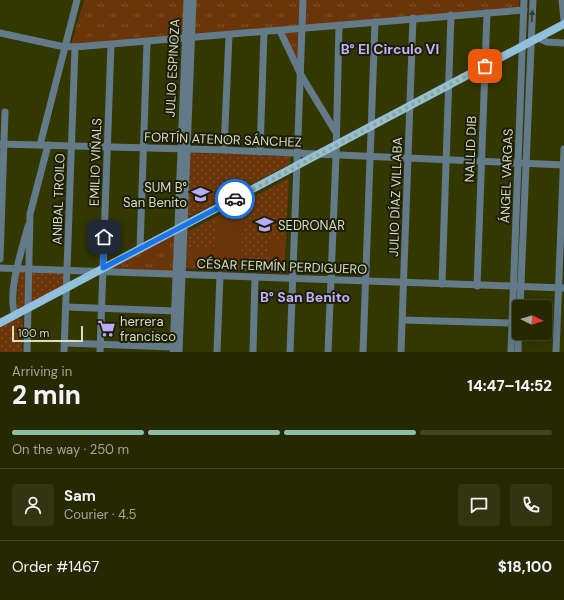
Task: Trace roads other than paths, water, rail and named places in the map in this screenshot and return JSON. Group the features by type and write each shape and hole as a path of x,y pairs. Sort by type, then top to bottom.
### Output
{"main road":[{"path":"0,323 564,24"}],"street":[{"path":"15,315 13,299 18,268 65,47 77,0"},
{"name":"JULIO ESPINOZA","path":"175,350 188,39 187,0"},
{"name":"JULIO ESPINOZA","path":"188,39 193,0"},
{"path":"290,352 303,0"},
{"name":"ÁNGEL VARGAS","path":"524,0 527,44"},
{"name":"ÁNGEL VARGAS","path":"517,300 527,44 533,0"},
{"path":"562,0 564,20"},
{"path":"0,33 65,47 75,47 188,39 413,18 524,10"},
{"name":"NALLID DIB","path":"477,286 487,13"},
{"path":"442,284 451,16"},
{"name":"JULIO DÍAZ VILLABA","path":"401,352 413,18"},
{"path":"364,352 374,22"},
{"path":"328,352 336,156 335,131 339,25"},
{"path":"280,31 301,75 335,131"},
{"path":"260,152 264,32"},
{"path":"224,150 229,35"},
{"path":"538,38 547,42 564,43"},
{"path":"140,249 147,42"},
{"name":"EMILIO VIÑALS","path":"100,348 101,270 111,45"},
{"name":"ANIBAL TROILO","path":"64,352 75,47"},
{"path":"0,259 2,144 5,112"},
{"name":"FORTÍN ATENOR SÁNCHEZ","path":"2,144 224,150 336,156 482,160 564,165"},
{"path":"556,352 561,325 564,148"},
{"path":"27,352 30,214"},
{"name":"CÉSAR FERMÍN PERDIGUERO","path":"0,268 101,270 477,286 562,288"},
{"name":"JULIO ESPINOZA","path":"175,350 175,311 179,274"},
{"path":"217,352 220,275"},
{"path":"252,352 255,277"},
{"name":"ÁNGEL VARGAS","path":"517,287 519,300"},
{"path":"66,307 175,311"},
{"path":"403,320 512,323"},
{"name":"ÁNGEL VARGAS","path":"512,352 514,340"},
{"name":"ÁNGEL VARGAS","path":"517,340 518,352"},
{"path":"65,343 100,348 175,350"}],"place":[{"name":"SUM B° San Benito","path":"200,194"},
{"name":"SEDRONAR","path":"265,225"},
{"name":"herrera francisco","path":"107,328"}],"district":[{"name":"B° El Circulo VI","path":"390,49"},
{"name":"B° San Benito","path":"305,297"}]}
